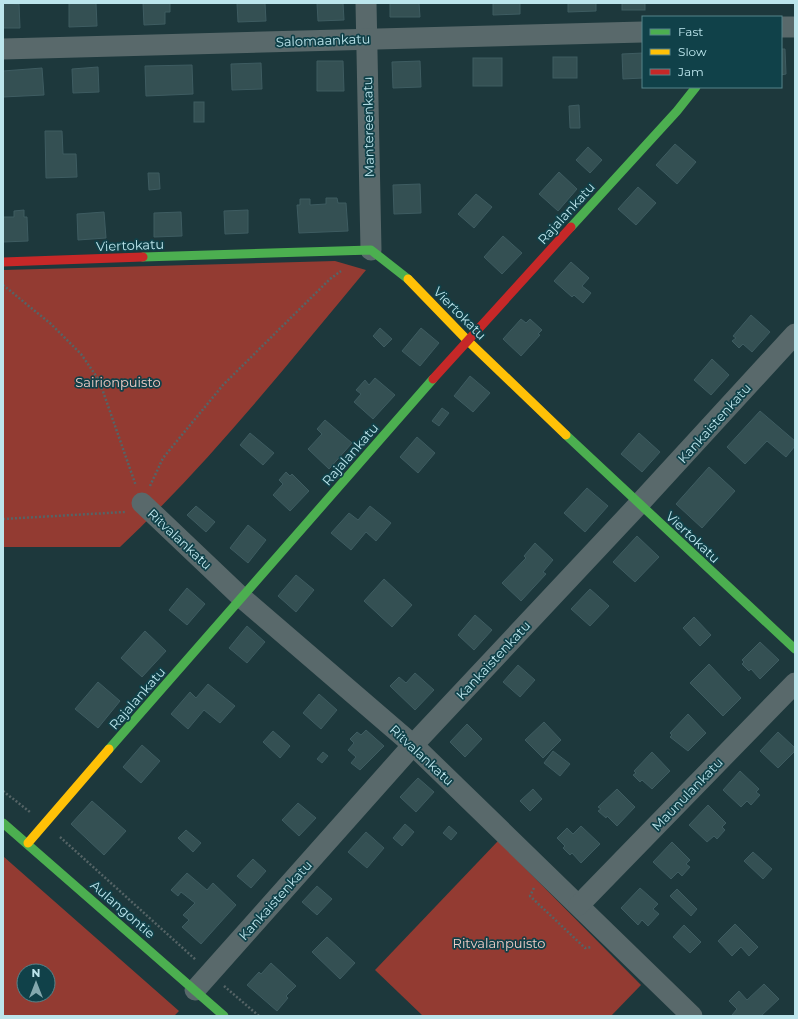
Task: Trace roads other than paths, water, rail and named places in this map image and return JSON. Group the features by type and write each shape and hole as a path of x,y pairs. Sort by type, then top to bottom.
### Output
{"street":[{"name":"Mantereenkatu","path":"366,3 371,250"},
{"path":"782,27 795,27"},
{"name":"Salomaankatu","path":"3,49 642,32"},
{"name":"Rajalankatu","path":"28,843 241,597 468,340 677,111 695,88"},
{"name":"Viertokatu","path":"3,262 371,250 414,284 468,340 795,649"},
{"name":"Kankaistenkatu","path":"195,990 413,746 640,504 795,334"},
{"name":"Ritvalankatu","path":"142,503 241,597 413,746 692,1016"},
{"name":"Maunulankatu","path":"579,905 795,683"},
{"name":"Aulangontie","path":"3,822 224,1016"}],"park label":[{"name":"Sairionpuisto","path":"118,382"},
{"name":"Ritvalanpuisto","path":"499,943"}]}
